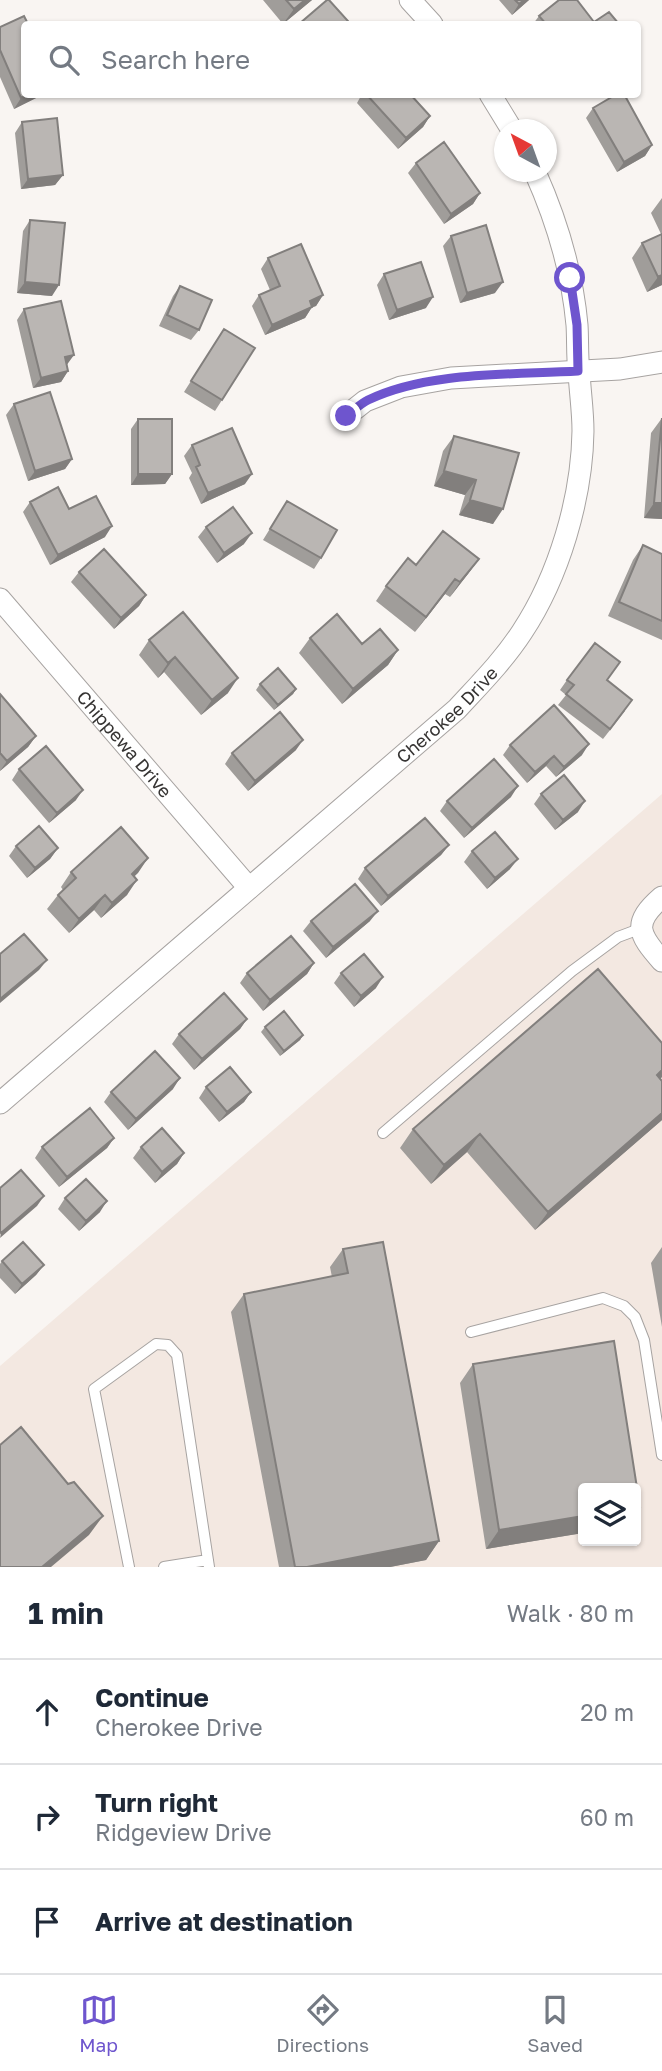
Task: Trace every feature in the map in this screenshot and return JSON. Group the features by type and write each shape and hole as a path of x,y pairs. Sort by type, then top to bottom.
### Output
{"street":[{"path":"410,0 429,21"},
{"path":"492,98 505,119"},
{"name":"Cherokee Drive","path":"0,1103 457,709 494,670 536,610 561,552 574,505 583,434 577,325 570,278 563,243 540,182"},
{"path":"346,416 365,401 401,387 451,378 620,369 662,362"},
{"name":"Chippewa Drive","path":"0,599 249,888"},
{"path":"662,897 648,910 642,928 647,944 662,961"}],"lane":[{"path":"383,1133 580,965 618,937 642,928"},
{"path":"471,1332 603,1298 624,1306 635,1317 644,1340 662,1455"},
{"path":"129,1567 93,1389 156,1343 168,1345 177,1355 208,1563 164,1567"}],"shaded area":[{"path":"662,794 662,1567 0,1567 0,1366"}],"building":[{"path":"286,0 305,0 294,9"},
{"path":"329,0 348,21 302,21"},
{"path":"559,0 577,0 593,21 543,21 539,16"},
{"path":"609,12 616,21 596,21"},
{"path":"24,16 26,21 21,21 21,98 0,50 0,27"},
{"path":"370,98 414,98 430,116 406,138"},
{"path":"610,98 626,98 652,145 624,162 593,108"},
{"path":"57,118 63,175 28,179 22,122"},
{"path":"444,142 480,193 451,214 416,163"},
{"path":"30,220 65,223 59,285 25,282"},
{"path":"486,225 503,282 467,293 451,236"},
{"path":"662,234 662,275 658,277 642,243"},
{"path":"301,244 323,295 310,301 312,307 272,325 259,295 280,286 268,258"},
{"path":"421,262 433,297 397,310 384,274"},
{"path":"180,286 212,300 199,330 167,315"},
{"path":"61,301 74,355 65,357 68,371 41,378 24,309"},
{"path":"224,329 255,348 222,400 191,381"},
{"path":"50,392 72,459 35,471 14,404"},
{"path":"662,418 662,503 654,503"},
{"path":"138,419 172,419 172,474 138,474"},
{"path":"232,428 252,474 208,493 196,467 200,465 192,445"},
{"path":"454,436 519,453 503,509 470,500 476,480 444,471"},
{"path":"58,487 69,509 96,496 112,526 58,555 30,502"},
{"path":"287,501 337,530 321,558 270,529"},
{"path":"233,507 252,533 224,553 206,527"},
{"path":"443,531 479,559 460,582 455,579 426,617 386,586 408,558 416,565"},
{"path":"643,545 662,554 662,621 619,602"},
{"path":"104,549 146,595 121,618 79,572"},
{"path":"183,612 238,678 212,700 175,657 168,663 149,640"},
{"path":"337,614 362,644 380,629 398,650 353,689 310,638"},
{"path":"595,643 620,662 607,680 632,700 610,729 566,694 574,685 567,680"},
{"path":"278,668 296,689 278,705 260,684"},
{"path":"0,694 36,736 7,761 0,753"},
{"path":"554,705 589,744 564,767 554,756 535,772 510,745"},
{"path":"280,712 303,740 255,781 232,753"},
{"path":"46,746 83,790 57,813 19,769"},
{"path":"494,759 518,786 472,828 447,801"},
{"path":"564,775 585,801 563,820 541,794"},
{"path":"425,818 449,845 388,896 365,868"},
{"path":"39,826 58,848 35,868 16,846"},
{"path":"121,827 148,858 132,874 137,880 112,903 105,895 79,919 58,895 76,878 71,872"},
{"path":"495,832 518,859 495,878 472,851"},
{"path":"355,884 378,911 333,947 311,921"},
{"path":"24,934 47,960 0,999 0,954"},
{"path":"291,936 314,963 270,1000 247,973"},
{"path":"364,954 383,977 361,996 341,973"},
{"path":"598,969 662,1043 662,1070 657,1075 662,1081 662,1113 548,1212 480,1134 444,1165 413,1129"},
{"path":"224,993 247,1019 202,1059 179,1034"},
{"path":"284,1011 303,1035 284,1051 265,1027"},
{"path":"155,1051 180,1078 136,1119 111,1092"},
{"path":"230,1067 251,1092 227,1112 206,1087"},
{"path":"90,1108 114,1138 67,1177 42,1147"},
{"path":"162,1128 184,1153 162,1172 141,1147"},
{"path":"21,1170 44,1196 1,1233 0,1188"},
{"path":"86,1179 107,1201 86,1221 65,1198"},
{"path":"23,1242 44,1265 22,1284 2,1261"},
{"path":"383,1242 439,1541 307,1567 295,1567 244,1294 348,1273 343,1249"},
{"path":"614,1341 636,1483 578,1483 578,1517 499,1530 473,1364"},
{"path":"21,1427 68,1484 74,1482 103,1516 42,1567 0,1567 0,1445"}],"route":[{"path":"346,416 365,401 401,387 451,378 578,371 577,325 570,278"}]}
